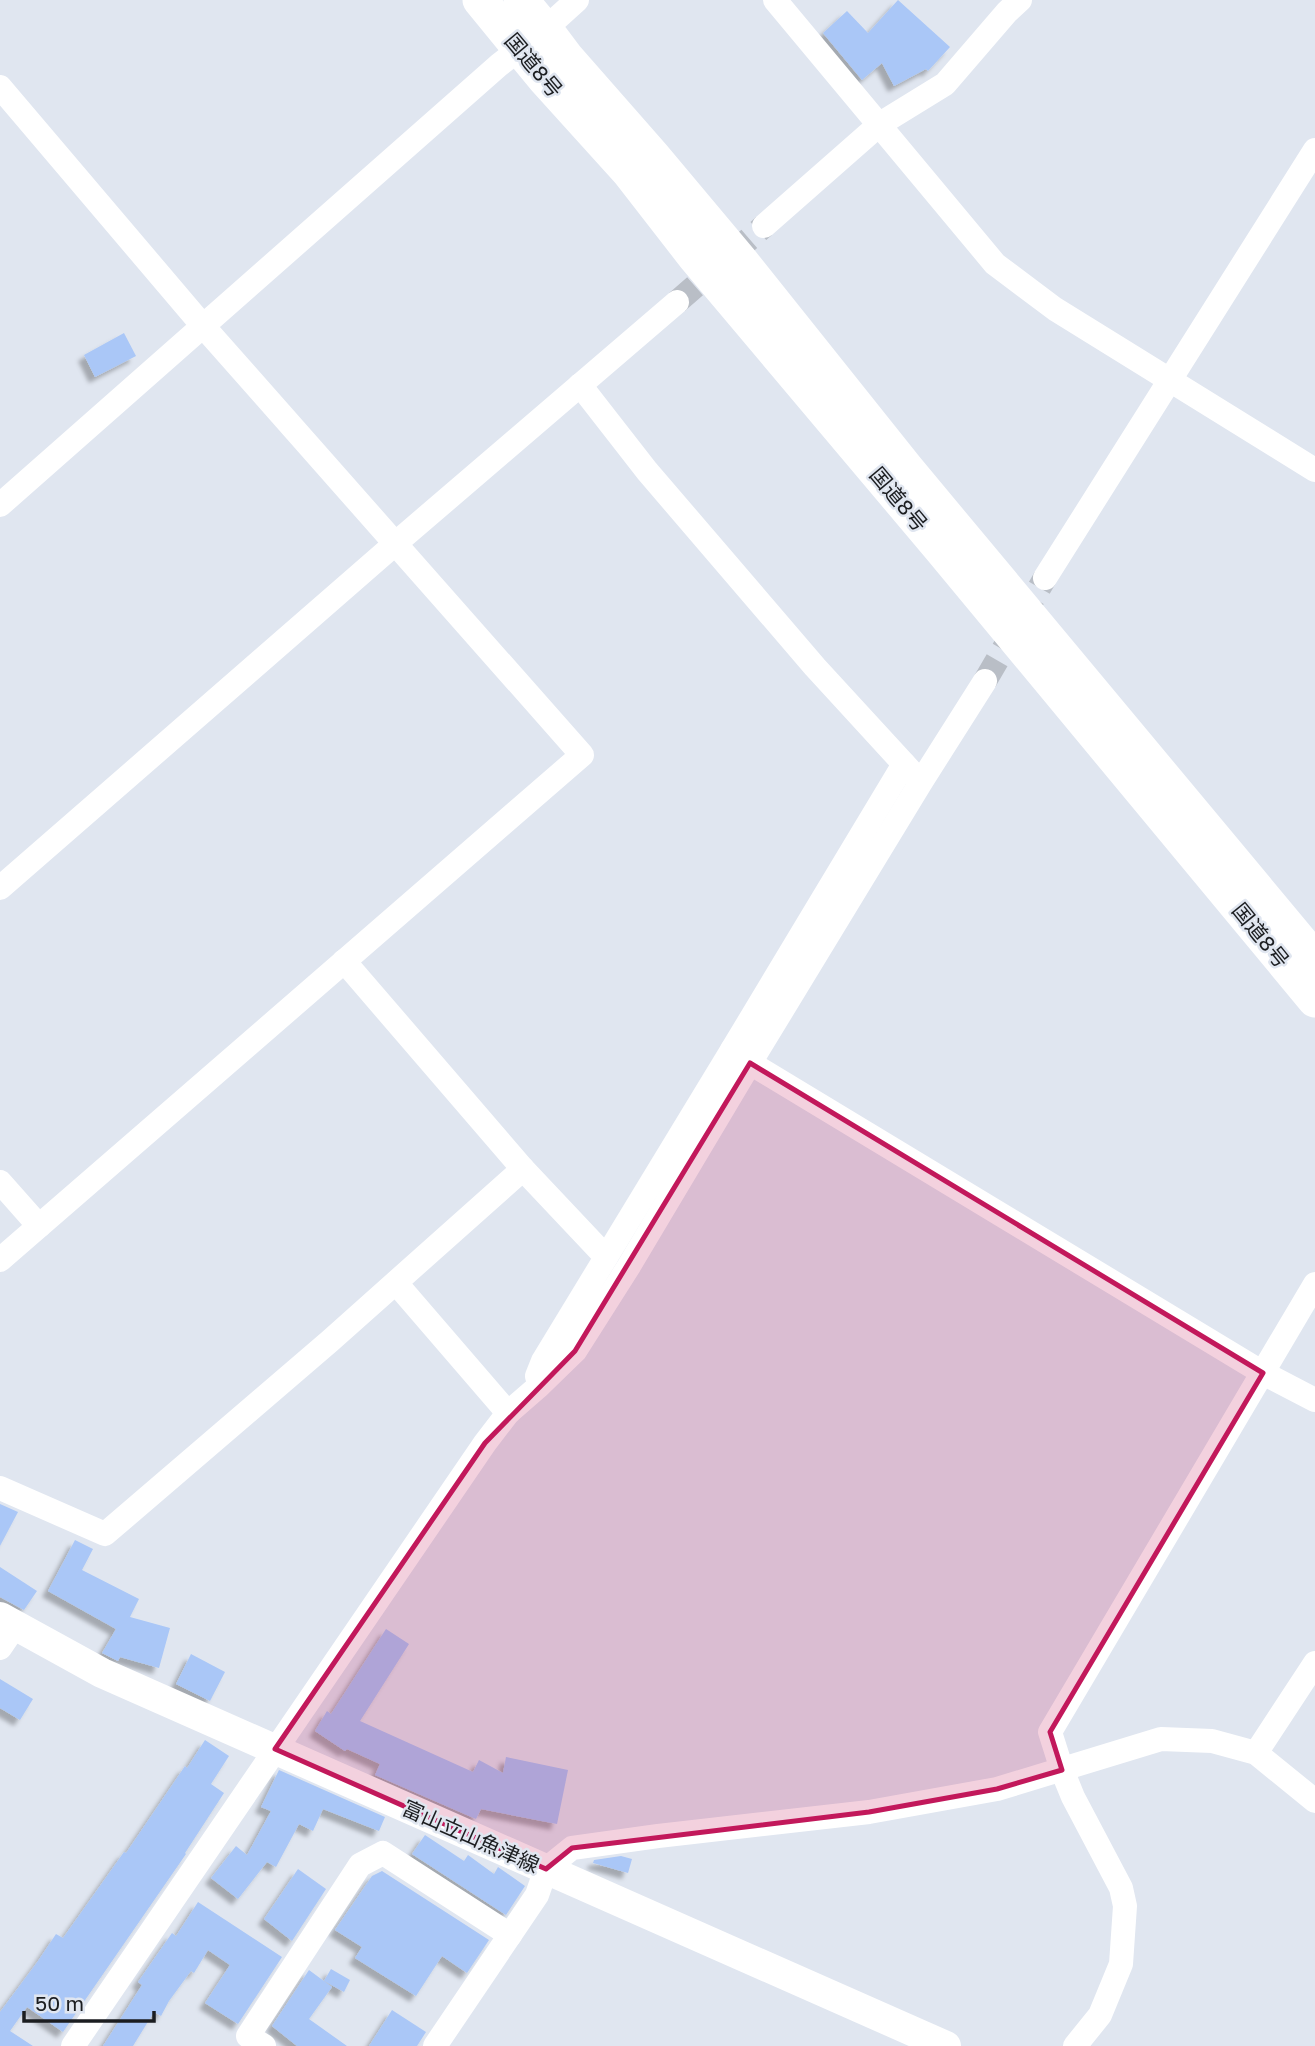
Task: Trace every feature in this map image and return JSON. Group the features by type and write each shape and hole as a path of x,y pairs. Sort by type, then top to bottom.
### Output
{"highway":[{"name":"国道8号","path":"480,0 533,38 566,57 652,155 914,477 1315,959"},
{"name":"国道8号","path":"521,0 544,78 629,172 695,257 1315,1000"}],"main road":[{"name":"富山立山魚津線","path":"5,1630 946,2046"}],"street":[{"path":"0,505 577,0"},
{"path":"775,0 995,264 1055,309 1315,470"},
{"path":"764,226 880,124 945,84 1020,0"},
{"path":"0,87 202,326 582,755 0,1260"},
{"path":"1045,578 1315,150"},
{"path":"0,888 677,302"},
{"path":"580,385 647,471 815,667 921,782"},
{"path":"539,1386 537,1376 543,1361 606,1257 741,1057 985,681"},
{"path":"73,2046 485,1443 508,1413 575,1351 629,1266 741,1057 904,764"},
{"path":"344,961 523,1169 606,1257"},
{"path":"741,1057 1263,1373 1315,1400"},
{"path":"0,1488 105,1534 396,1283 523,1169"},
{"path":"0,1182 39,1226"},
{"path":"396,1283 508,1413"},
{"path":"1075,2046 1100,2015 1121,1964 1125,1906 1121,1888 1073,1797 1050,1732 1315,1284"},
{"path":"1255,1753 1315,1663"},
{"path":"435,2046 537,1895 546,1869 572,1848 869,1812 997,1789 1161,1739 1212,1741 1255,1753 1315,1801"},
{"path":"264,2046 248,2036 360,1865 383,1853 510,1935"}],"highlighted area":[{"path":"750,1063 1263,1373 1050,1732 1062,1770 997,1789 869,1812 572,1848 546,1869 275,1749 485,1443 575,1351"}],"building":[{"path":"898,0 950,47 928,71 926,69 894,86 882,63 862,80 823,33 847,11 868,33"},
{"path":"124,333 136,356 95,377 84,355"},
{"path":"0,1504 18,1512 0,1546"},
{"path":"75,1540 93,1549 82,1570 139,1599 130,1617 170,1628 159,1668 120,1657 118,1661 102,1653 116,1629 48,1591"},
{"path":"0,1567 37,1591 24,1610 0,1597"},
{"path":"386,1629 409,1644 360,1721 473,1772 479,1760 503,1773 506,1757 568,1770 557,1824 481,1809 476,1819 375,1775 380,1764 347,1749 345,1751 315,1731 327,1711 331,1714"},
{"path":"191,1654 225,1672 210,1701 176,1684"},
{"path":"0,1679 33,1699 20,1720 0,1708"},
{"path":"205,1740 229,1756 211,1784 224,1793 186,1854 63,2032 27,2007 10,2031 33,2046 0,2046 0,2012 56,1934 63,1938"},
{"path":"279,1770 385,1817 379,1831 323,1809 313,1831 299,1824 276,1867 267,1862 238,1899 211,1878 236,1846 247,1855 271,1811 261,1807"},
{"path":"425,1835 464,1861 468,1855 494,1874 498,1867 525,1886 506,1915 412,1854"},
{"path":"621,1856 632,1859 628,1873 593,1863 594,1860"},
{"path":"298,1869 326,1889 292,1941 264,1919"},
{"path":"382,1871 489,1940 467,1973 442,1956 416,1996 355,1958 362,1947 335,1930 372,1876"},
{"path":"198,1902 282,1957 238,2024 205,2003 230,1965 208,1950 194,1973 191,1971 169,2001 161,2016 154,2012 133,2046 103,2046 142,1985 138,1982 172,1933 176,1936"},
{"path":"331,1969 350,1980 344,1992 324,1981"},
{"path":"309,1970 332,1987 309,2019 347,2046 297,2046 272,2026"},
{"path":"392,2010 426,2032 417,2046 369,2046"}],"tunnel":[{"path":"677,302 764,226"},
{"path":"985,681 1045,578"}]}
